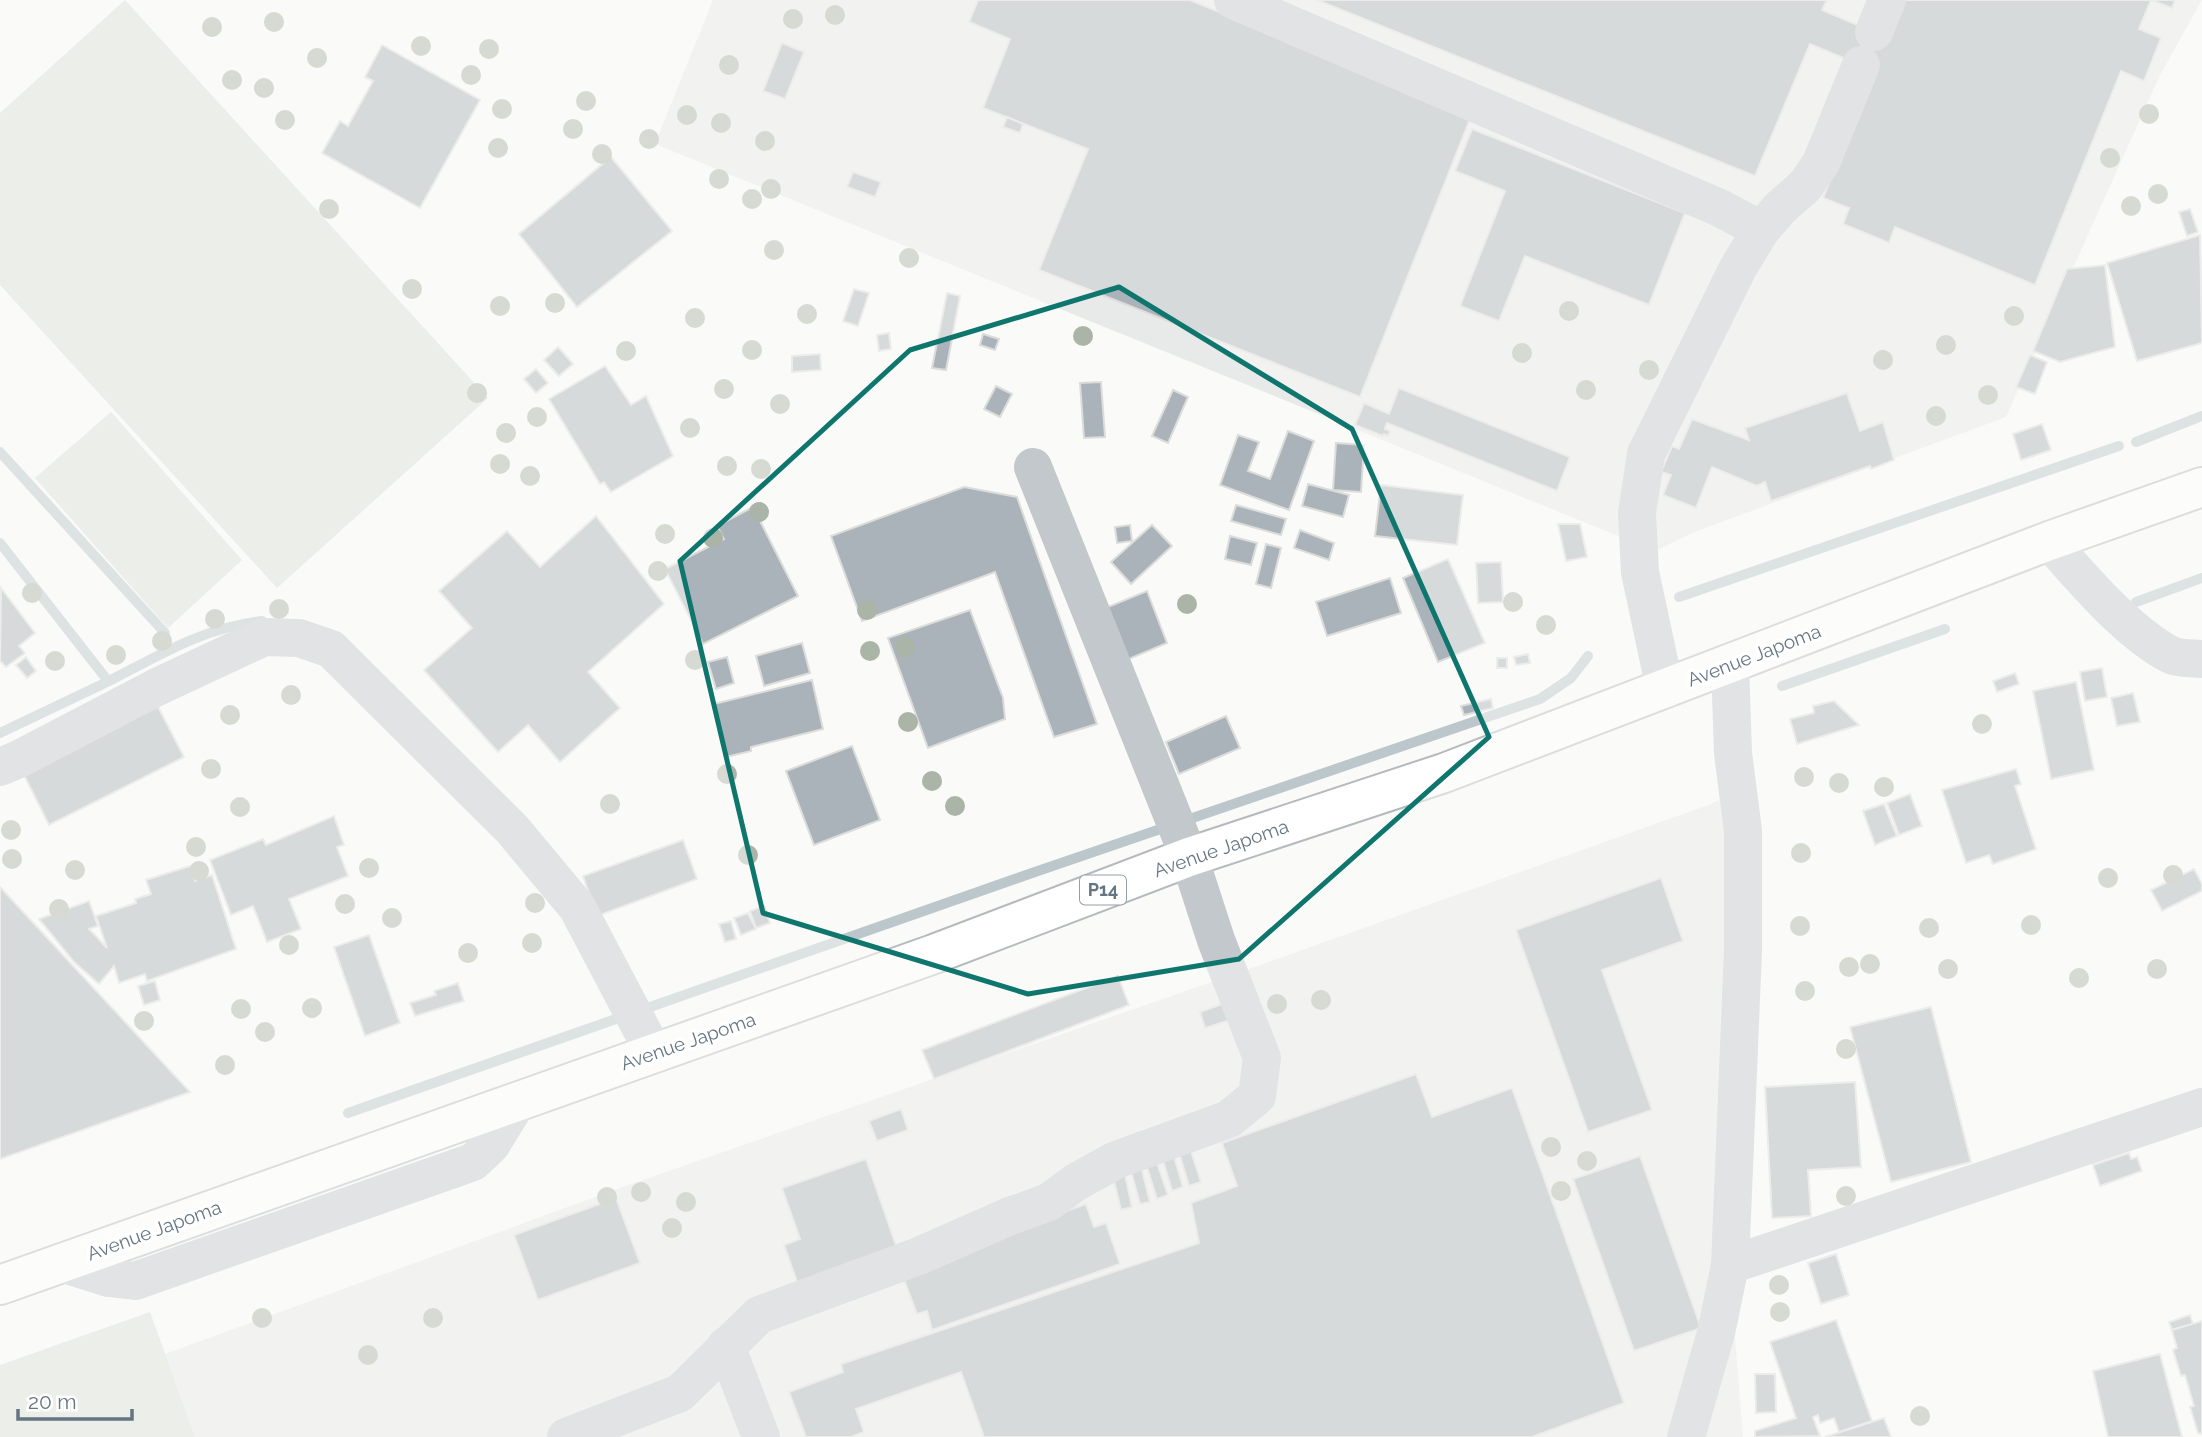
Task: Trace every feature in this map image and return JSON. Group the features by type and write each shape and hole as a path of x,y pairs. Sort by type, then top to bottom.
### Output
{"main road":[{"name":"Avenue Japoma","path":"0,1285 934,954 1189,858 1444,773 2049,541 2202,487"}],"lane":[{"path":"1233,0 1720,208 1761,230"},
{"path":"1665,689 1640,572 1637,513 1646,454 1738,268 1761,230 1780,208 1805,186 1821,163 1874,32"},
{"path":"566,1437 680,1393 759,1315 919,1256 1049,1202 1076,1182 1116,1160 1228,1119 1257,1096 1262,1058 1216,940 1189,858 1032,467"},
{"path":"2049,541 2092,590 2136,630 2171,656 2202,659"},
{"path":"0,767 157,687 264,637 299,638 331,649 512,829 577,907 654,1053"},
{"path":"1686,1437 1716,1333 1730,1265 1743,950 1743,831 1733,753 1730,665"},
{"path":"1730,1265 2202,1107"},
{"path":"726,1346 761,1437"}],"highlighted area":[{"path":"1119,287 1352,429 1489,737 1239,959 1028,994 763,913 680,561 910,350"}],"shaded area":[{"path":"125,0 488,398 277,588 0,285 0,113"},
{"path":"713,0 2202,0 2160,75 2006,417 1692,533 1655,551 655,144"},
{"path":"111,412 242,560 168,628 35,478"},
{"path":"1729,794 1724,1202 1743,1437 195,1437 165,1354 620,1188 1246,970 1711,804"},
{"path":"150,1312 195,1437 0,1437 0,1365"}],"building":[{"path":"978,0 1190,0 1472,114 1360,397 1039,270 1088,149 983,108 1010,39 969,22"},
{"path":"1317,0 1827,0 1822,10 1874,32 1905,0 2151,0 2139,29 2161,38 2144,81 2121,71 2035,285 1895,227 1889,243 1843,224 1849,208 1823,198 1875,71 1810,44 1755,176"},
{"path":"2151,0 2175,0 2172,8"},
{"path":"782,43 804,52 785,99 763,91"},
{"path":"382,45 480,100 420,208 322,153 340,121 348,126 373,81 365,77"},
{"path":"1007,117 1023,124 1020,133 1003,127"},
{"path":"1472,129 1685,213 1649,305 1525,256 1499,321 1460,306 1505,191 1455,171"},
{"path":"611,157 672,231 577,307 519,234"},
{"path":"853,172 881,182 875,197 847,187"},
{"path":"2190,209 2198,232 2187,236 2179,212"},
{"path":"2200,235 2202,343 2137,361 2107,263"},
{"path":"2105,265 2115,347 2060,362 2033,351 2067,269"},
{"path":"854,289 869,293 858,326 843,321"},
{"path":"947,293 960,296 946,370 932,368"},
{"path":"889,333 891,349 879,351 877,335"},
{"path":"983,334 999,339 995,350 980,345"},
{"path":"558,347 573,364 559,376 544,360"},
{"path":"820,354 821,370 792,372 792,356"},
{"path":"2030,355 2047,362 2035,394 2016,387"},
{"path":"605,366 631,405 646,396 673,456 611,492 604,482 600,484 549,399"},
{"path":"536,369 548,383 536,393 524,379"},
{"path":"1101,382 1105,437 1084,438 1080,383"},
{"path":"996,386 1012,394 1000,417 984,409"},
{"path":"1399,388 1570,457 1557,491 1387,423 1385,429 1390,431 1388,436 1355,425 1364,403 1389,414"},
{"path":"1173,390 1188,397 1168,443 1152,436"},
{"path":"1847,393 1860,431 1883,422 1894,460 1771,501 1765,482 1757,486 1712,467 1696,508 1663,495 1671,475 1661,472 1672,446 1679,449 1692,419 1749,440 1745,428"},
{"path":"2042,424 2051,450 2021,460 2013,434"},
{"path":"1288,431 1314,441 1289,510 1220,485 1238,435 1259,442 1248,471 1270,479"},
{"path":"1336,443 1364,445 1361,492 1333,490"},
{"path":"1308,484 1349,495 1343,517 1302,506"},
{"path":"1381,485 1463,495 1457,545 1375,536"},
{"path":"964,487 1017,497 1097,724 1054,737 995,572 862,621 831,536"},
{"path":"1236,505 1286,519 1281,535 1231,521"},
{"path":"753,507 798,596 703,644 665,569 724,539 717,526"},
{"path":"596,516 664,604 588,672 620,708 560,762 528,725 498,752 424,670 472,628 439,591 507,531 540,567"},
{"path":"1558,524 1580,524 1587,557 1566,561"},
{"path":"1130,525 1132,541 1117,543 1115,527"},
{"path":"1152,525 1172,546 1131,584 1111,562"},
{"path":"1300,530 1334,543 1329,560 1294,548"},
{"path":"1230,536 1257,543 1251,565 1225,559"},
{"path":"1266,544 1281,548 1271,588 1256,584"},
{"path":"1448,559 1485,643 1438,662 1403,578"},
{"path":"1501,562 1503,602 1478,603 1476,563"},
{"path":"1390,578 1401,613 1327,636 1316,602"},
{"path":"1,588 35,633 19,646 25,653 6,667 0,661"},
{"path":"1147,591 1167,643 1124,661 1103,609"},
{"path":"970,610 1003,698 1005,719 928,748 888,638"},
{"path":"802,643 810,673 764,686 756,656"},
{"path":"1528,654 1530,663 1516,665 1514,657"},
{"path":"26,657 36,671 27,678 16,665"},
{"path":"727,657 734,683 716,689 708,662"},
{"path":"1497,658 1507,658 1507,668 1497,668"},
{"path":"2102,668 2107,697 2085,701 2080,672"},
{"path":"2015,673 2019,684 1997,692 1993,681"},
{"path":"812,680 823,729 751,747 751,751 726,757 714,704"},
{"path":"2076,682 2094,770 2051,779 2033,691"},
{"path":"2133,693 2140,722 2117,726 2111,698"},
{"path":"153,697 184,757 49,825 19,765"},
{"path":"1491,699 1493,708 1464,715 1461,706"},
{"path":"1834,701 1859,725 1797,744 1790,719 1814,713 1813,706"},
{"path":"1226,716 1240,748 1179,774 1166,742"},
{"path":"852,746 880,820 814,845 786,771"},
{"path":"2016,769 2021,784 2015,786 2036,849 1993,864 1989,855 1966,863 1942,790"},
{"path":"1910,794 1922,826 1899,835 1887,803"},
{"path":"1884,804 1897,836 1875,845 1863,811"},
{"path":"334,816 344,845 337,847 348,876 289,899 301,929 267,942 253,906 231,915 210,860 263,839 266,845"},
{"path":"683,840 697,879 597,916 583,876"},
{"path":"190,866 195,881 212,875 236,949 147,981 145,974 119,983 114,966 99,984 74,962 39,919 89,901 98,926 89,929 107,948 96,916 136,903 135,899 151,894 146,880"},
{"path":"2194,869 2202,884 2202,891 2162,911 2151,890"},
{"path":"1661,878 1683,941 1602,970 1652,1110 1588,1132 1516,930"},
{"path":"0,887 190,1092 0,1159"},
{"path":"764,906 770,923 756,928 750,911"},
{"path":"748,913 756,929 741,935 734,918"},
{"path":"731,921 736,939 725,942 719,924"},
{"path":"369,935 400,1023 365,1036 334,947"},
{"path":"1118,976 1129,1005 934,1079 922,1050"},
{"path":"155,981 160,1000 144,1005 138,986"},
{"path":"458,983 464,1001 415,1016 410,1003 436,995 434,991"},
{"path":"1225,1003 1230,1020 1205,1028 1200,1012"},
{"path":"1931,1007 1971,1162 1891,1182 1850,1027"},
{"path":"1416,1074 1432,1117 1512,1088 1624,1403 1532,1437 984,1437 961,1372 856,1409 864,1432 851,1437 806,1437 789,1392 843,1372 841,1364 1199,1243 1191,1203 1237,1186 1222,1143"},
{"path":"1855,1082 1861,1167 1808,1170 1811,1216 1772,1218 1765,1087"},
{"path":"901,1109 908,1130 877,1141 869,1121"},
{"path":"1189,1145 1201,1182 1189,1186 1178,1149"},
{"path":"1173,1153 1183,1187 1172,1191 1162,1157"},
{"path":"2129,1153 2131,1159 2137,1157 2142,1171 2100,1186 2093,1165"},
{"path":"1640,1156 1701,1328 1634,1351 1573,1179"},
{"path":"1155,1157 1168,1195 1157,1199 1145,1161"},
{"path":"866,1159 900,1257 802,1296 784,1245 800,1239 782,1188"},
{"path":"1140,1162 1150,1202 1140,1204 1129,1164"},
{"path":"1124,1170 1132,1207 1121,1210 1112,1173"},
{"path":"616,1198 640,1263 538,1300 514,1235"},
{"path":"1086,1204 1094,1227 1106,1223 1120,1264 932,1330 927,1311 917,1314 900,1269"},
{"path":"1836,1254 1849,1295 1821,1304 1808,1263"},
{"path":"2190,1315 2193,1324 2172,1330 2169,1322"},
{"path":"1836,1320 1872,1421 1839,1432 1834,1418 1820,1423 1818,1415 1813,1417 1820,1436 1755,1437 1755,1431 1796,1418 1770,1342"},
{"path":"2202,1321 2202,1434 2198,1433 2190,1407 2194,1406 2185,1375 2181,1376 2173,1350 2177,1348 2172,1330"},
{"path":"2160,1354 2182,1437 2108,1437 2093,1371"},
{"path":"1755,1374 1775,1374 1776,1412 1756,1413"},
{"path":"1884,1418 1891,1437 1825,1437"}],"waterway":[{"path":"2136,442 2202,416"},
{"path":"1679,597 2119,446"},
{"path":"0,452 165,633"},
{"path":"0,543 108,681"},
{"path":"2136,602 2202,578"},
{"path":"0,733 182,644 220,630 262,621"},
{"path":"1782,686 1945,629"},
{"path":"348,1113 1032,873 1540,699 1571,678 1588,656"}]}
